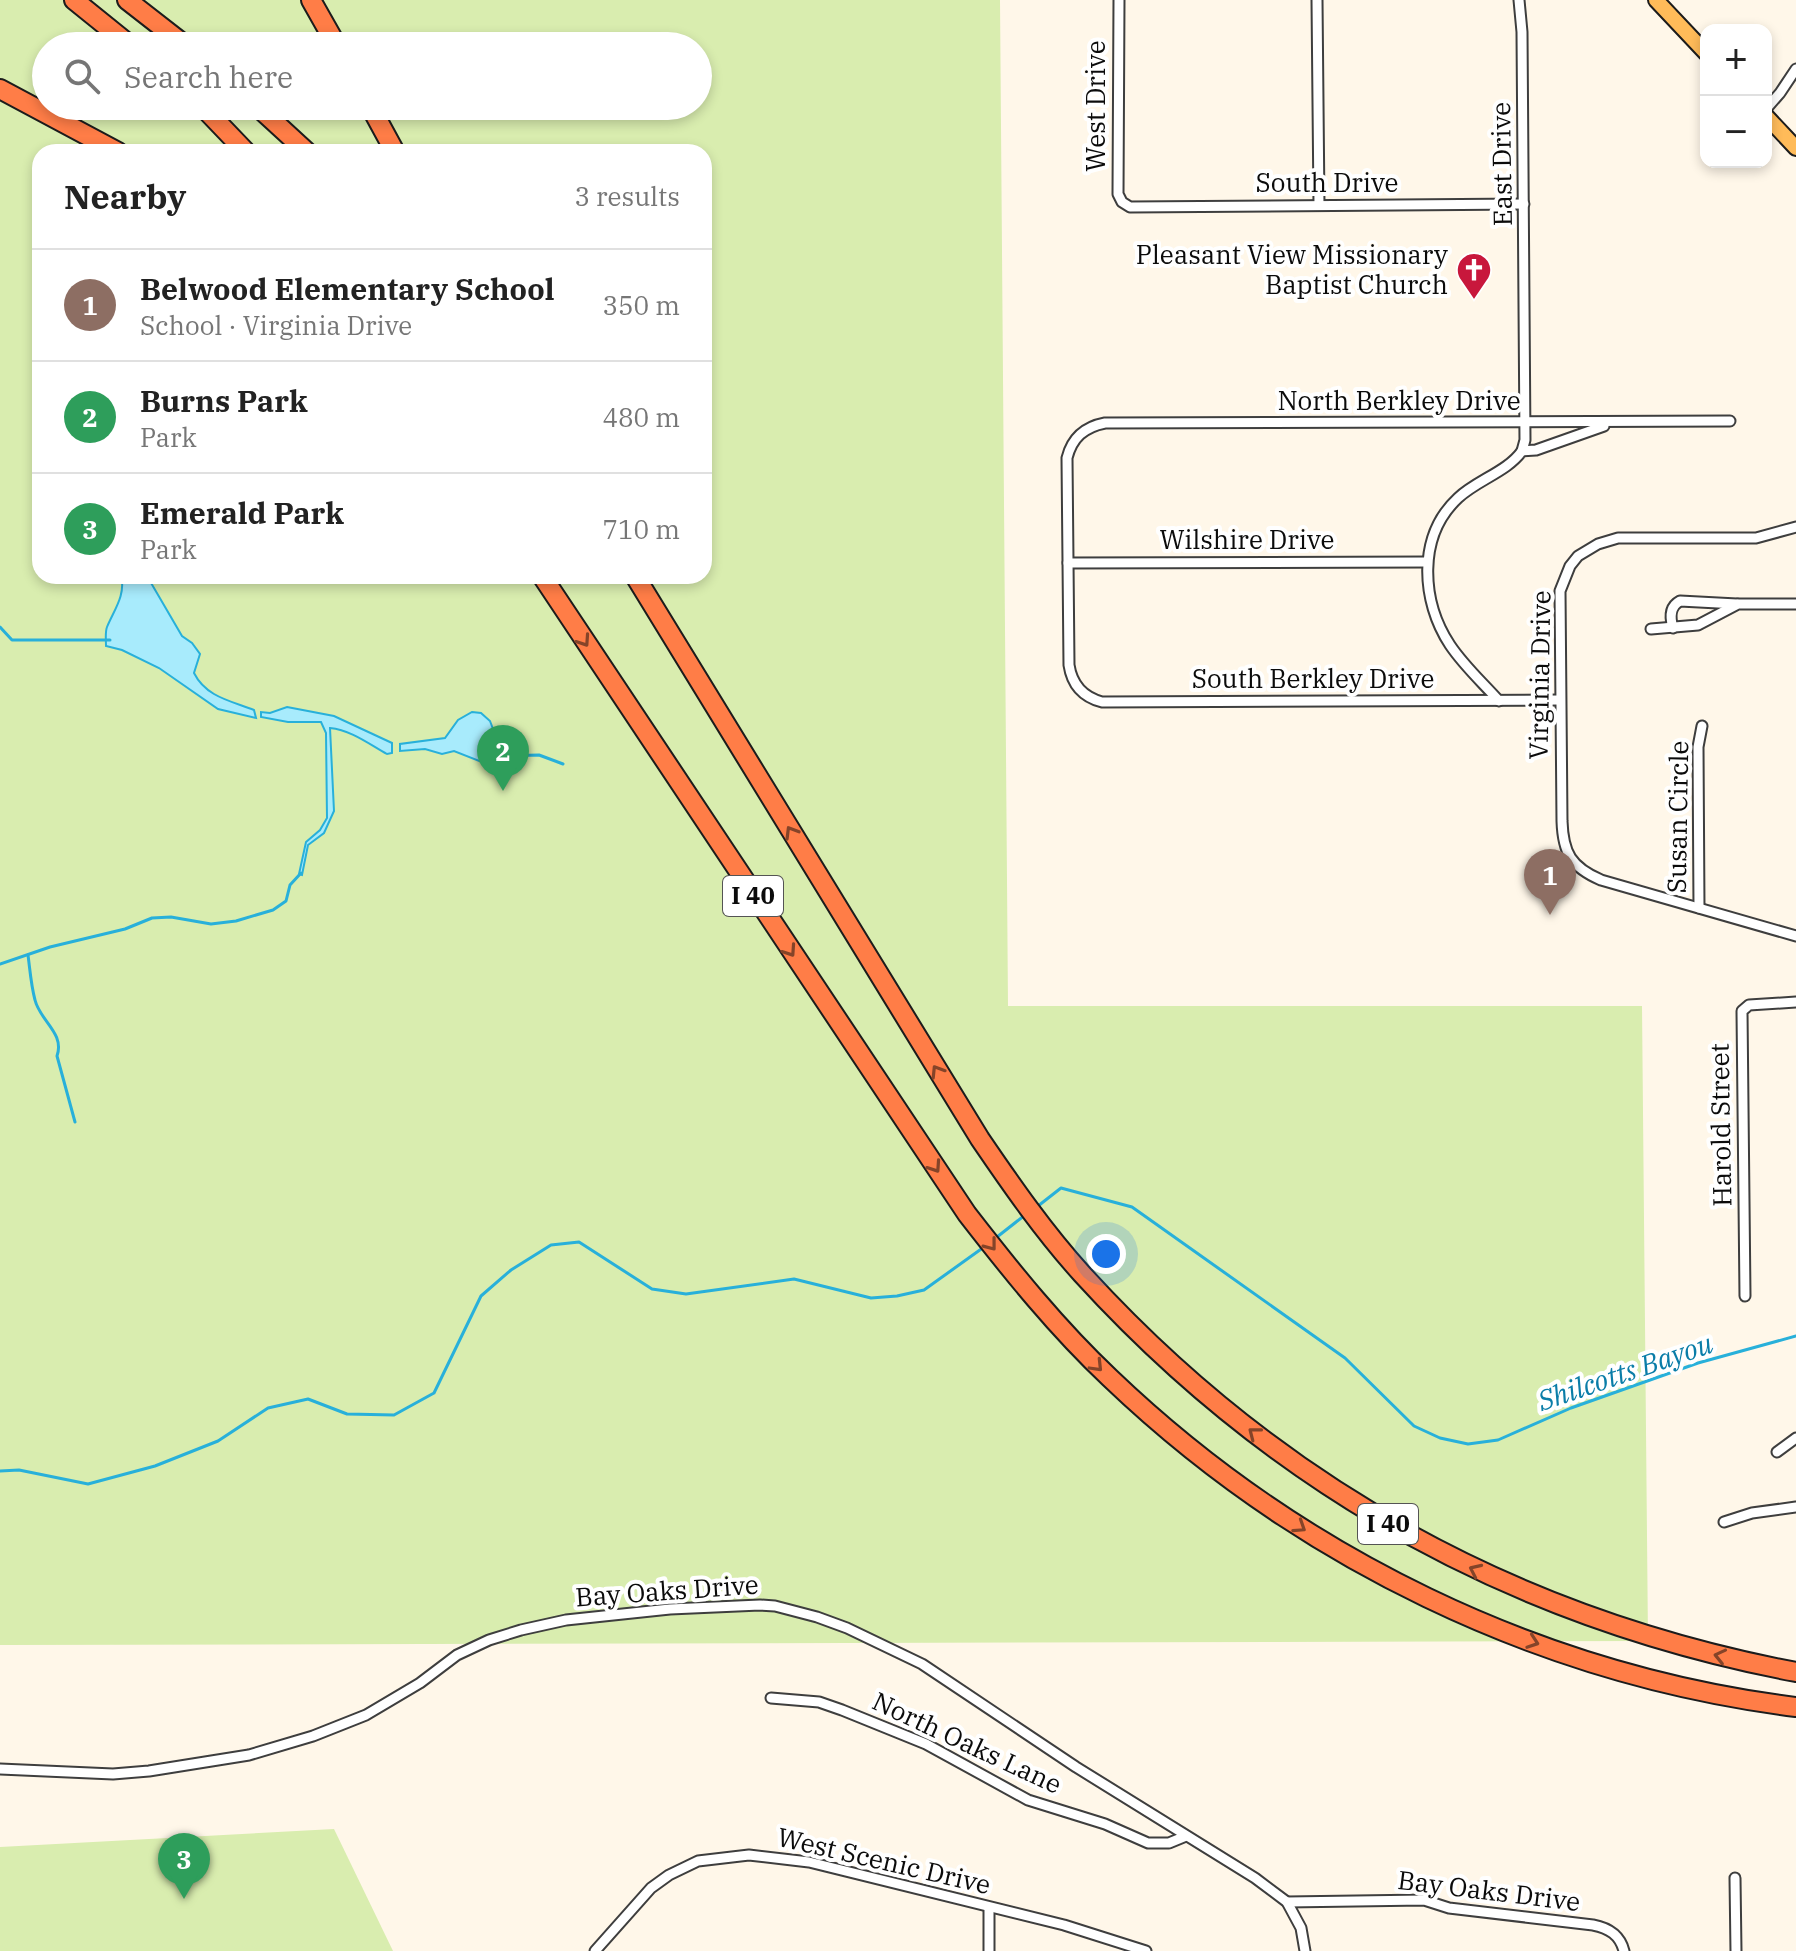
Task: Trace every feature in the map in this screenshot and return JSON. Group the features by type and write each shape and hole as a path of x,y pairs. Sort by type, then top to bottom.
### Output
{"highway":[{"path":"74,0 114,32"},
{"path":"127,0 168,32"},
{"path":"311,0 329,32"},
{"path":"0,89 32,106"},
{"path":"58,120 103,144"},
{"path":"215,120 238,144"},
{"path":"272,120 298,144"},
{"path":"378,120 391,144"},
{"name":"I 40","path":"547,584 967,1214 1014,1275 1108,1377 1174,1436 1263,1503 1348,1557 1487,1626 1657,1682 1796,1707"},
{"name":"I 40","path":"640,584 942,1079 1010,1183 1082,1274 1130,1323 1217,1404 1318,1479 1391,1526 1480,1572 1577,1614 1668,1643 1796,1672"}],"main road":[{"path":"1656,0 1700,47"},
{"path":"1772,122 1796,148"}],"street":[{"name":"West Drive","path":"1119,0 1118,194 1122,202 1130,207"},
{"path":"1317,0 1319,205"},
{"name":"East Drive","path":"1519,0 1524,204 1525,423 1522,451"},
{"path":"1772,102 1796,69"},
{"name":"South Drive","path":"1130,207 1524,204"},
{"name":"North Berkley Drive","path":"1068,563 1067,458 1075,440 1084,430 1105,423 1730,421"},
{"path":"1499,701 1458,655 1441,629 1432,603 1427,562 1436,528 1456,500 1514,460 1522,451 1536,450 1586,430 1617,422"},
{"name":"Virginia Drive","path":"1795,934 1587,874 1565,850 1562,821 1560,591 1570,566 1589,548 1618,538 1764,537 1796,527"},
{"name":"Wilshire Drive","path":"1068,563 1427,562"},
{"name":"South Berkley Drive","path":"1068,563 1069,665 1074,682 1087,697 1102,702 1560,700"},
{"path":"1673,628 1670,615 1680,601 1796,604"},
{"path":"1651,629 1711,620 1738,604"},
{"name":"Susan Circle","path":"1699,908 1698,747 1702,726"},
{"name":"Harold Street","path":"1745,1296 1742,1011 1749,1005 1796,1002"},
{"path":"1777,1452 1796,1438"},
{"path":"1724,1522 1752,1513 1796,1507"},
{"name":"Bay Oaks Drive","path":"0,1769 113,1774 249,1755 313,1736 366,1715 420,1683 457,1655 521,1630 566,1620 670,1609 760,1605 792,1610 827,1621 922,1664 1076,1767 1255,1878 1287,1902 1301,1928 1305,1951"},
{"name":"North Oaks Lane","path":"771,1698 819,1702 842,1710 926,1744 1028,1800 1105,1824 1148,1843 1169,1843 1186,1836"},
{"name":"West Scenic Drive","path":"595,1951 660,1881 698,1861 749,1855 809,1862 1064,1925 1146,1951"},
{"path":"1735,1878 1736,1951"},
{"name":"Bay Oaks Drive","path":"1287,1902 1424,1900 1449,1908 1603,1927 1616,1934 1624,1951"},
{"path":"989,1908 989,1951"}],"green space":[{"path":"0,0 1000,0 1008,1006 1642,1006 1648,1641 0,1645"},
{"path":"334,1829 393,1951 0,1951 0,1847"}],"water":[{"path":"122,584 152,584 182,636 200,654 194,673 199,681 212,693 254,710 256,718 218,709 159,668 122,650 106,646 106,629 121,596"},
{"path":"287,707 334,716 392,743 392,753 387,754 353,734 330,728 334,811 324,833 308,845 302,875 299,874 306,842 320,830 327,818 326,733 321,722 288,722 261,717 261,712 270,713"},
{"path":"472,712 481,713 490,721 505,761 492,766 454,751 442,754 425,749 400,751 400,744 445,738 458,720"}],"waterway":[{"path":"0,627 12,640 110,640"},
{"path":"501,756 539,755 563,764"},
{"path":"0,964 50,947 125,929 152,918 171,917 211,924 236,921 273,910 286,901 290,885 301,873"},
{"path":"28,955 35,1000 58,1040 57,1056 75,1122"},
{"name":"Shilcotts Bayou","path":"1038,1206 1061,1188 1132,1207 1345,1358 1414,1426 1440,1438 1468,1444 1498,1440 1571,1408 1698,1363 1796,1336"},
{"path":"997,1237 1025,1215"},
{"path":"0,1471 19,1470 88,1484 155,1466 218,1441 268,1408 308,1399 347,1414 394,1415 434,1393 481,1296 511,1270 551,1245 579,1242 652,1289 686,1294 794,1279 871,1298 924,1290 984,1247"}],"place":[{"name":"Pleasant View Missionary Baptist Church","path":"1474,301"},
{"name":"Burns Park","path":"503,791"},
{"name":"Belwood Elementary School","path":"1550,915"},
{"name":"Emerald Park","path":"184,1899"}]}
